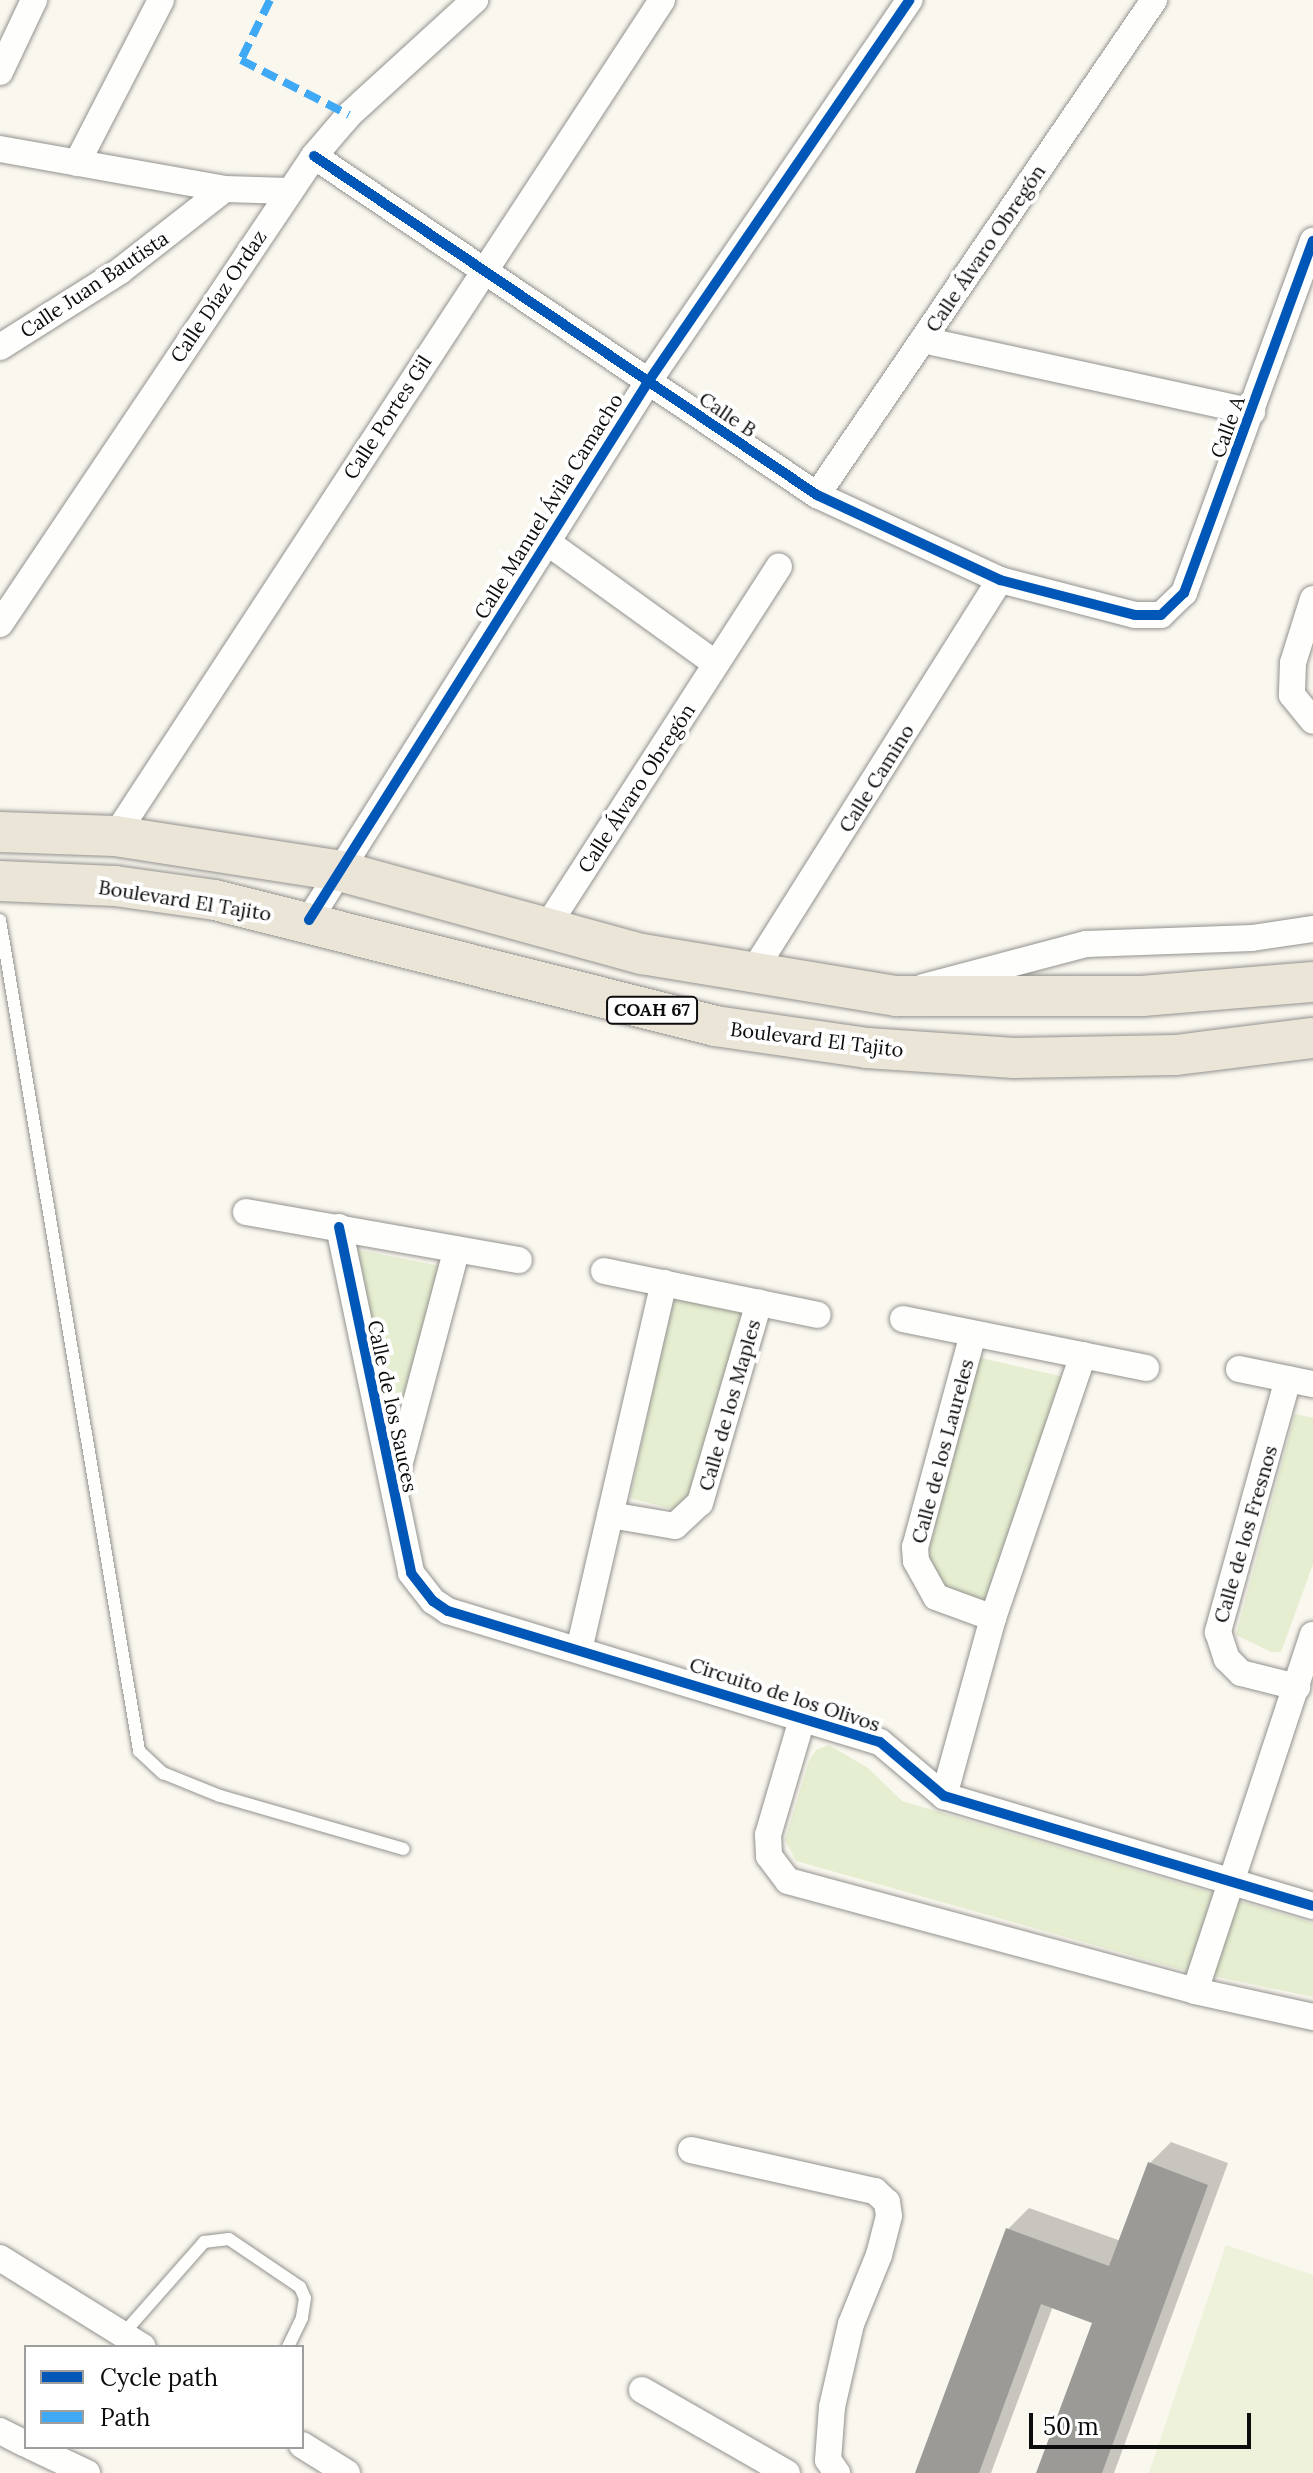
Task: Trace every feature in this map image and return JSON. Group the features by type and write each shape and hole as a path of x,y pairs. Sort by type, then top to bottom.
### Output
{"main road":[{"path":"0,832 115,836 340,871 546,928 751,975 897,996 1142,996 1313,982"},
{"name":"Boulevard El Tajito","path":"0,881 115,886 309,920 715,1026 867,1048 1014,1058 1176,1055 1313,1038"}],"street":[{"path":"0,72 34,0"},
{"path":"77,163 161,0"},
{"name":"Calle Portes Gil","path":"115,836 482,269 662,0"},
{"name":"Calle Manuel Ávila Camacho","path":"309,920 648,382 910,0"},
{"name":"Calle Álvaro Obregón","path":"817,495 1154,0"},
{"name":"Calle Díaz Ordaz","path":"0,624 314,156 349,115 464,3"},
{"path":"0,149 225,189 289,191"},
{"name":"Calle B","path":"314,156 817,495 1000,580 1135,615 1161,615"},
{"name":"Calle Juan Bautista","path":"0,347 120,271 225,189"},
{"name":"Calle A","path":"1161,615 1184,593 1313,241"},
{"path":"923,340 1252,412"},
{"path":"547,542 716,664"},
{"name":"Calle Álvaro Obregón","path":"546,928 779,567"},
{"name":"Calle Camino","path":"751,975 1000,580"},
{"path":"1306,716 1292,695 1293,663 1312,604"},
{"path":"897,996 1007,961 1086,944 1252,938 1313,929"},
{"path":"246,1212 519,1260"},
{"name":"Calle de los Sauces","path":"339,1227 392,1492 411,1573 421,1589"},
{"name":"Calle de los Sauces","path":"392,1492 457,1249"},
{"name":"Calle de los Maples","path":"604,1271 818,1315"},
{"path":"579,1650 664,1283"},
{"name":"Calle de los Maples","path":"610,1515 675,1526 700,1503 759,1303"},
{"name":"Calle de los Laureles","path":"903,1319 1146,1368"},
{"name":"Calle de los Laureles","path":"973,1334 915,1547 916,1561 936,1597 993,1618"},
{"path":"944,1796 993,1618 1083,1355"},
{"name":"Calle de los Fresnos","path":"1239,1369 1301,1382 1218,1632 1227,1659 1241,1673 1297,1687"},
{"name":"Circuito de los Olivos","path":"421,1589 448,1611 803,1716 880,1742 944,1796 1313,1906"},
{"path":"1195,1991 1313,1635"},
{"name":"Circuito de los Olivos","path":"803,1716 768,1835 769,1856 788,1881 1195,1991 1313,2017"},
{"path":"691,2150 875,2191 887,2202 889,2216 879,2255 840,2364 825,2469"},
{"path":"0,2258 133,2341"},
{"path":"642,2390 787,2473"},
{"path":"0,2431 24,2443"},
{"path":"304,2446 347,2473"},
{"path":"36,2449 87,2473"}],"lane":[{"path":"0,920 139,1751 163,1773 220,1796 404,1849"},
{"path":"133,2341 204,2242 217,2238 229,2239 300,2287 305,2298 302,2318 289,2345"}],"green space":[{"path":"349,1248 445,1267 395,1454"},
{"path":"673,1295 747,1309 691,1495 676,1510 630,1498"},
{"path":"977,1357 1064,1377 987,1609 947,1597 928,1555"},
{"path":"1295,1414 1313,1418 1313,1564 1281,1652 1271,1652 1236,1635"},
{"path":"829,1745 868,1768 902,1801 1313,1923 1313,1997 1179,1969 796,1861 785,1840 809,1761 816,1750"},
{"path":"1226,2245 1313,2275 1313,2473 1149,2473"}],"building":[{"path":"1148,2162 1208,2185 1102,2473 1036,2473 1092,2323 1041,2304 979,2473 915,2473 1006,2228 1109,2266"}],"marked path":[{"path":"270,0 241,60 349,115"}],"cycle path":[{"path":"309,920 648,382 910,0"},
{"path":"314,156 817,495 1000,580 1135,615 1161,615 1184,593 1313,241"},
{"path":"339,1227 411,1573 433,1601 448,1611 880,1742 944,1796 1313,1906"}]}
